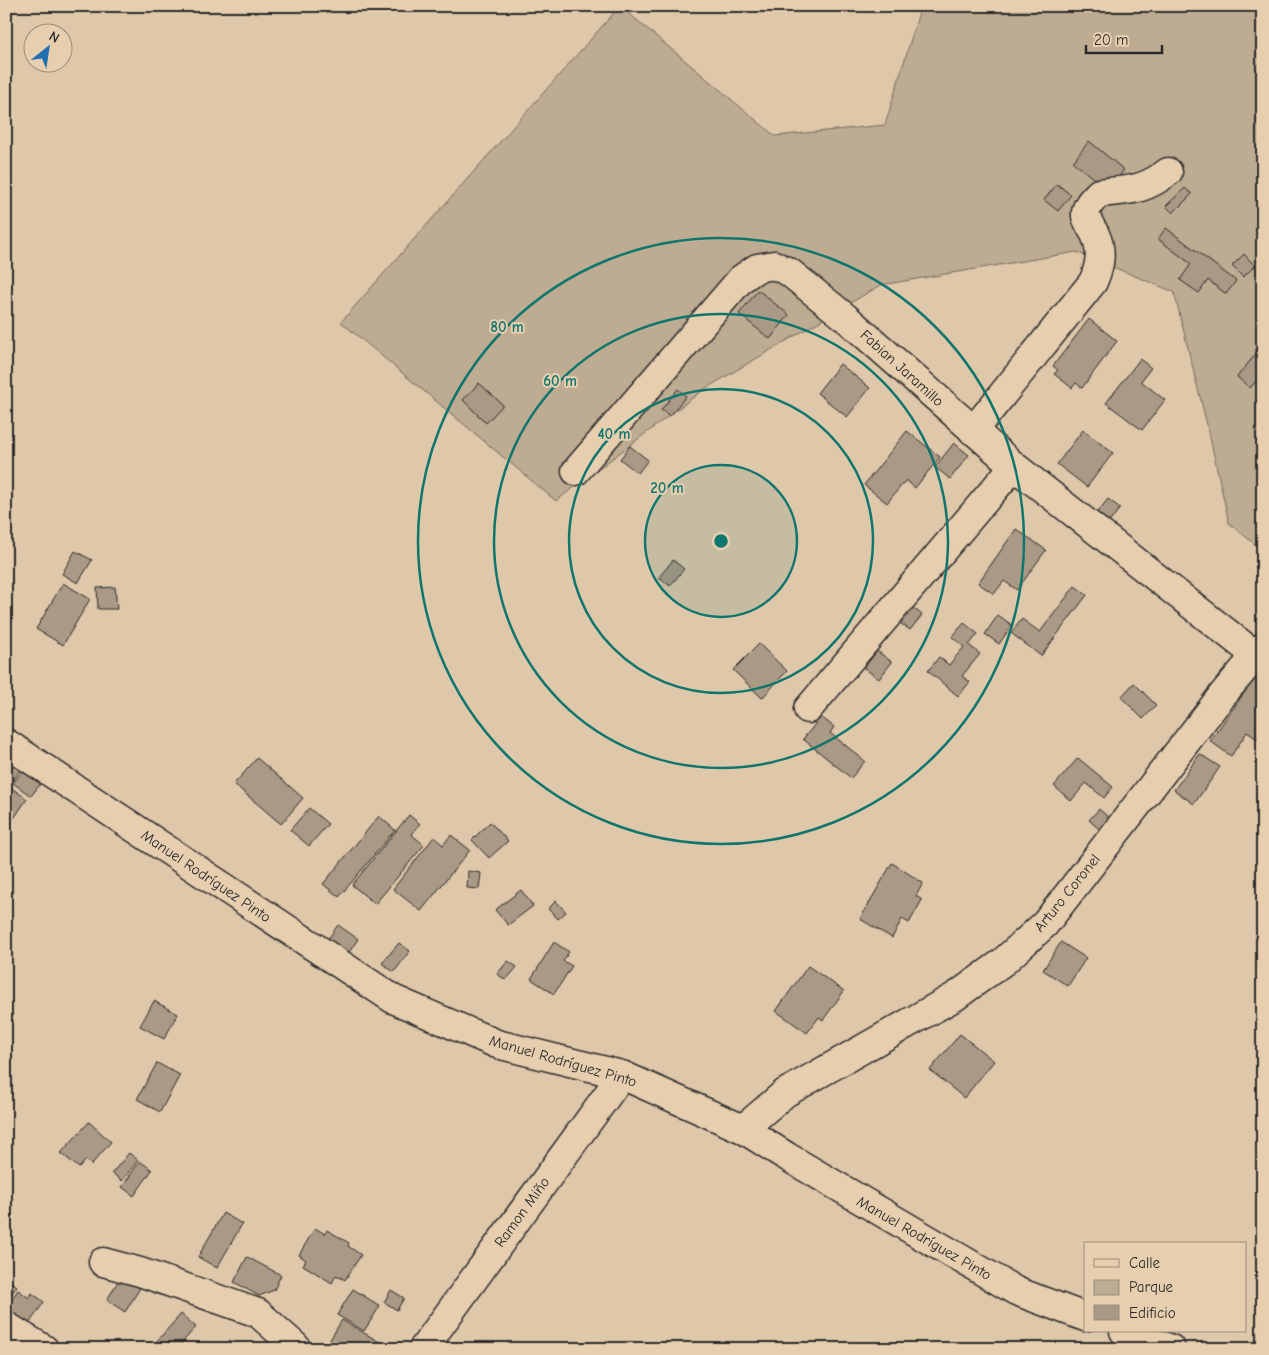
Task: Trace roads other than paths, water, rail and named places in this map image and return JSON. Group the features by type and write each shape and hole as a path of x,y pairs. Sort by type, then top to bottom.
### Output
{"street":[{"path":"973,431 1093,282 1100,267 1100,251 1097,239 1086,216 1089,204 1099,193 1137,190 1168,172"},
{"name":"Fabian Jaramillo","path":"576,471 741,279 756,268 774,265 789,272 845,317 1014,466 1229,636 1260,654"},
{"path":"808,709 1014,466"},
{"name":"Arturo Coronel","path":"743,1129 785,1093 956,996 1004,962 1045,924 1224,693 1260,654"},
{"name":"Manuel Rodríguez Pinto","path":"6,743 392,999 497,1044 622,1075 743,1129 1016,1292 1084,1317"},
{"name":"Ramon Miño","path":"423,1349 622,1075"},
{"path":"103,1262 140,1272 258,1312 295,1346 294,1349"},
{"path":"6,1326 44,1349"},
{"path":"1127,1332 1171,1349"}]}
